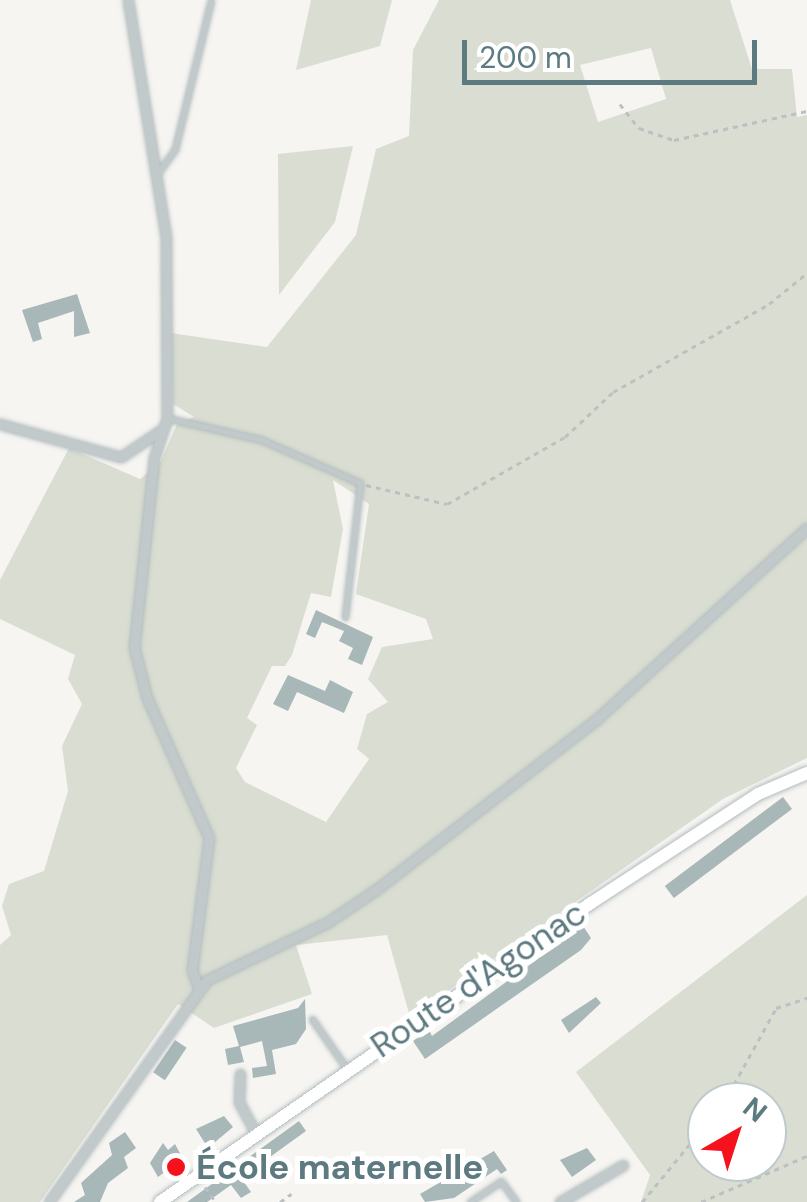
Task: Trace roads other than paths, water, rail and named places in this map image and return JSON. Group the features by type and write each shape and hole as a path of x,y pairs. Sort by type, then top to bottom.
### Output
{"main road":[{"name":"Route d'Agonac","path":"160,1202 254,1130 724,816 807,773"}],"street":[{"path":"128,0 166,238 166,423 134,647 147,698 210,838 192,970 199,988"},
{"path":"0,424 121,457 166,423"},
{"path":"49,1202 199,988 230,964 328,922 391,878 598,718 807,528"},
{"path":"240,1074 239,1102 254,1130"},
{"path":"560,1202 624,1165"}],"lane":[{"path":"157,174 175,149 211,0"},
{"path":"166,423 262,440 360,483 344,617"},
{"path":"312,1019 347,1069"},
{"path":"470,1202 501,1181 516,1202"}],"place":[{"name":"École maternelle","path":"176,1167"}]}
